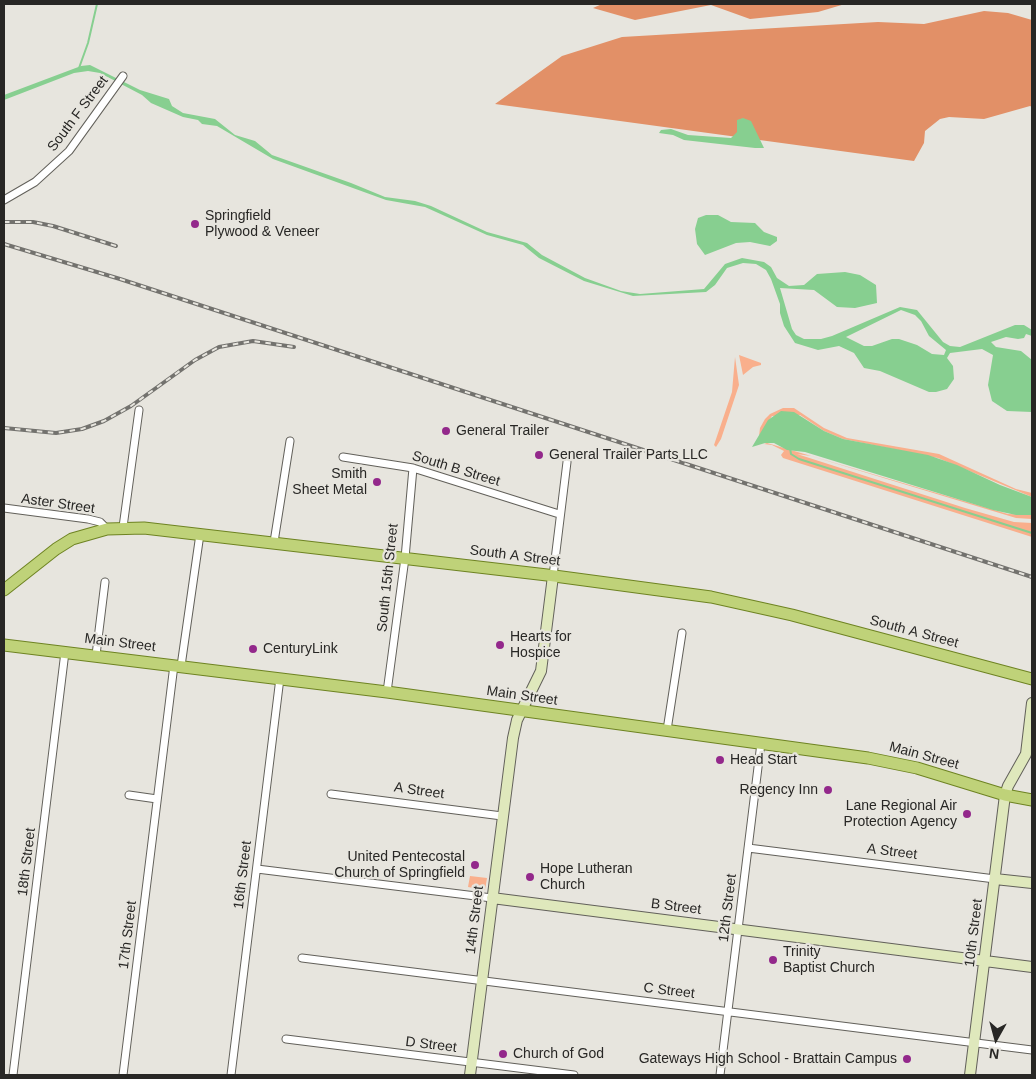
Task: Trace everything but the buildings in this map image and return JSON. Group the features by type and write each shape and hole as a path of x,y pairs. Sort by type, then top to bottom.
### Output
{"main road":[{"name":"South A Street","path":"4,590 56,549 72,540 107,529 123,527 274,542 554,576 746,604 1032,680"},
{"name":"Main Street","path":"4,645 387,692 897,763 1005,795 1032,800"}],"street":[{"name":"South F Street","path":"4,200 34,182 69,152 123,76"},
{"path":"123,527 139,410"},
{"path":"274,542 290,440"},
{"name":"South B Street","path":"343,457 413,468 560,514"},
{"path":"554,576 567,462"},
{"name":"South 15th Street","path":"387,692 405,558 413,468"},
{"name":"Aster Street","path":"4,508 88,519 100,522 107,529"},
{"name":"17th Street","path":"123,1075 157,799 200,534"},
{"name":"14th Street","path":"470,1075 513,738 521,711 541,671 554,576"},
{"path":"96,656 105,582"},
{"path":"667,730 682,633"},
{"name":"18th Street","path":"13,1075 65,652"},
{"name":"16th Street","path":"231,1075 280,678"},
{"name":"10th Street","path":"970,1075 1005,795 1026,754 1032,704"},
{"name":"12th Street","path":"720,1075 761,743"},
{"name":"A Street","path":"331,794 502,816"},
{"path":"129,795 157,799"},
{"name":"A Street","path":"748,848 1032,883"},
{"name":"B Street","path":"257,869 1032,967"},
{"name":"C Street","path":"302,958 1032,1050"},
{"name":"D Street","path":"286,1039 574,1075"}],"shaded area":[{"path":"602,4 845,4 818,12 750,19 711,5 635,20 593,8"},
{"path":"984,11 1008,13 1032,20 1032,107 984,119 949,117 940,119 925,131 924,143 914,161 495,104 562,56 622,37 878,22 924,24"},
{"path":"90,65 140,90 169,99 172,106 183,113 215,119 235,135 255,141 272,155 385,197 415,201 431,206 487,232 527,243 542,255 585,278 621,291 640,294 704,289 725,264 742,258 764,262 771,267 777,278 789,286 804,285 817,274 845,272 860,275 876,285 877,303 855,308 837,307 814,290 780,288 792,329 796,335 804,339 821,339 832,336 900,307 917,310 943,342 950,346 960,347 1015,325 1024,325 1032,330 1032,336 1026,334 1024,338 1006,337 991,342 996,347 1021,351 1032,360 1032,412 1007,411 992,401 988,385 993,355 982,349 950,353 947,358 953,366 954,379 947,389 929,392 880,371 864,368 854,353 839,346 818,350 795,343 784,326 780,313 780,304 771,279 766,270 756,264 743,263 727,268 715,285 706,292 633,296 584,281 539,258 523,245 487,235 425,207 386,200 273,159 217,126 202,124 198,120 183,117 151,103 142,95 100,73 88,71 74,73 4,100 4,95 81,66","holes":["901,310 915,315 921,321 929,336 946,350 944,355 932,354 917,345 899,339 892,339 872,346 864,346 846,337"]},
{"path":"743,118 751,121 764,148 684,140 673,135 659,133 661,130 671,129 688,135 731,138 737,132 737,120"},
{"path":"706,215 718,215 731,222 755,223 764,232 777,237 777,241 770,246 750,242 736,243 705,255 697,244 695,229 698,218"},
{"path":"739,355 761,363 761,365 753,367 743,375"},
{"path":"735,357 739,385 721,439 716,447 714,445 732,392"},
{"path":"783,408 794,408 824,428 847,438 939,454 1016,489 1032,493 1032,497 938,458 843,439 824,431 800,415 772,416 759,436 760,428 765,419 770,414"},
{"path":"781,411 794,412 824,431 843,439 928,455 957,465 1000,485 1032,497 1032,515 1016,515 993,510 805,452 787,450 774,443 765,443 752,447 768,420"},
{"path":"767,443 1008,514 1032,515 1032,519 1016,518 811,456 797,454 965,508 1014,522 1032,523 1032,537 783,458 781,455 784,451 772,445 764,444"},
{"path":"470,876 487,878 485,890 468,887"}],"waterway":[{"path":"79,68 88,43 97,4"},
{"path":"790,448 791,454 799,459 1032,533"}],"railway":[{"path":"4,222 33,222 53,226 116,246"},
{"path":"4,244 120,279 1032,577"},
{"path":"4,428 56,433 82,429 104,421 131,406 195,360 219,347 253,341 294,347"}],"place":[{"name":"Springfield Plywood & Veneer","path":"195,224"},
{"name":"General Trailer","path":"446,431"},
{"name":"General Trailer Parts LLC","path":"539,455"},
{"name":"Smith Sheet Metal","path":"377,482"},
{"name":"Hearts for Hospice","path":"500,645"},
{"name":"CenturyLink","path":"253,649"},
{"name":"Head Start","path":"720,760"},
{"name":"Regency Inn","path":"828,790"},
{"name":"Lane Regional Air Protection Agency","path":"967,814"},
{"name":"United Pentecostal Church of Springfield","path":"475,865"},
{"name":"Hope Lutheran Church","path":"530,877"},
{"name":"Trinity Baptist Church","path":"773,960"},
{"name":"Church of God","path":"503,1054"},
{"name":"Gateways High School - Brattain Campus","path":"907,1059"}]}
